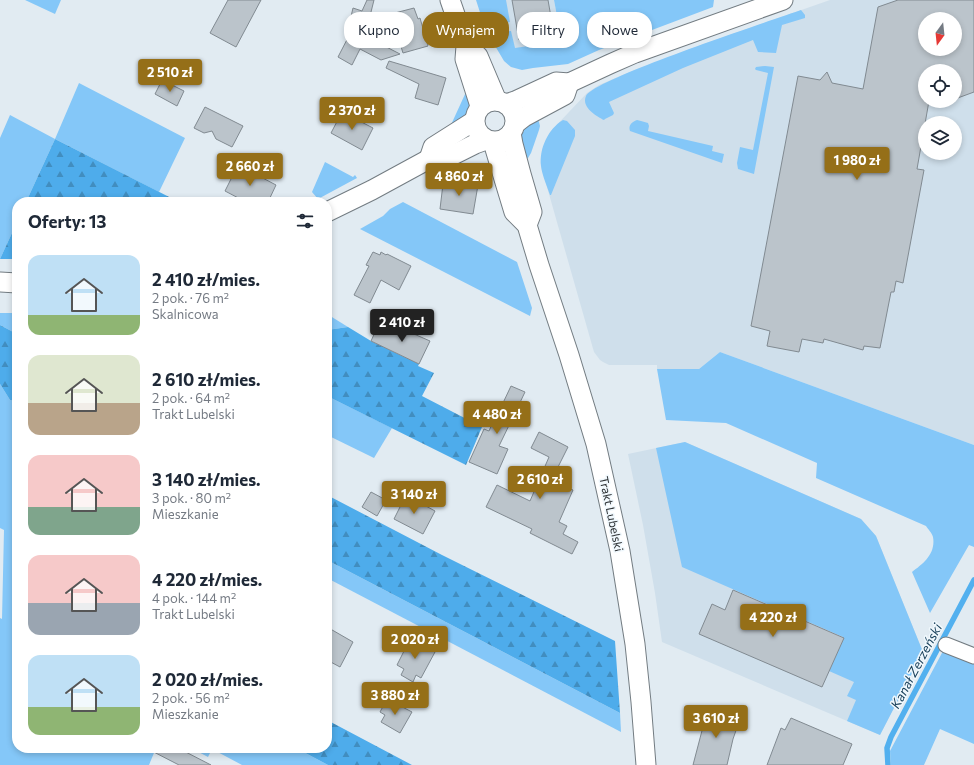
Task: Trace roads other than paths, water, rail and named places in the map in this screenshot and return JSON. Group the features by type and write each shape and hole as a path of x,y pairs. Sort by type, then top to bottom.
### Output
{"street":[{"path":"450,0 466,46 478,56 489,108 475,127 483,138 496,142 503,140 524,116 565,95 569,83"},
{"path":"428,159 433,147 489,108 556,82 569,83 635,53 783,0"},
{"path":"489,108 512,111 515,119 513,128"},
{"name":"Trakt Lubelski","path":"513,128 519,166 532,212 527,225"},
{"path":"332,210 372,190 428,159 441,161 475,144 490,141"},
{"name":"Trakt Lubelski","path":"490,141 514,212 527,225 593,434 620,551 635,644 646,765"},
{"path":"0,282 12,282"},
{"path":"946,645 974,656"}],"waterway":[{"name":"Kanał Zerzeński","path":"888,765 887,748 891,737 974,580"}]}
